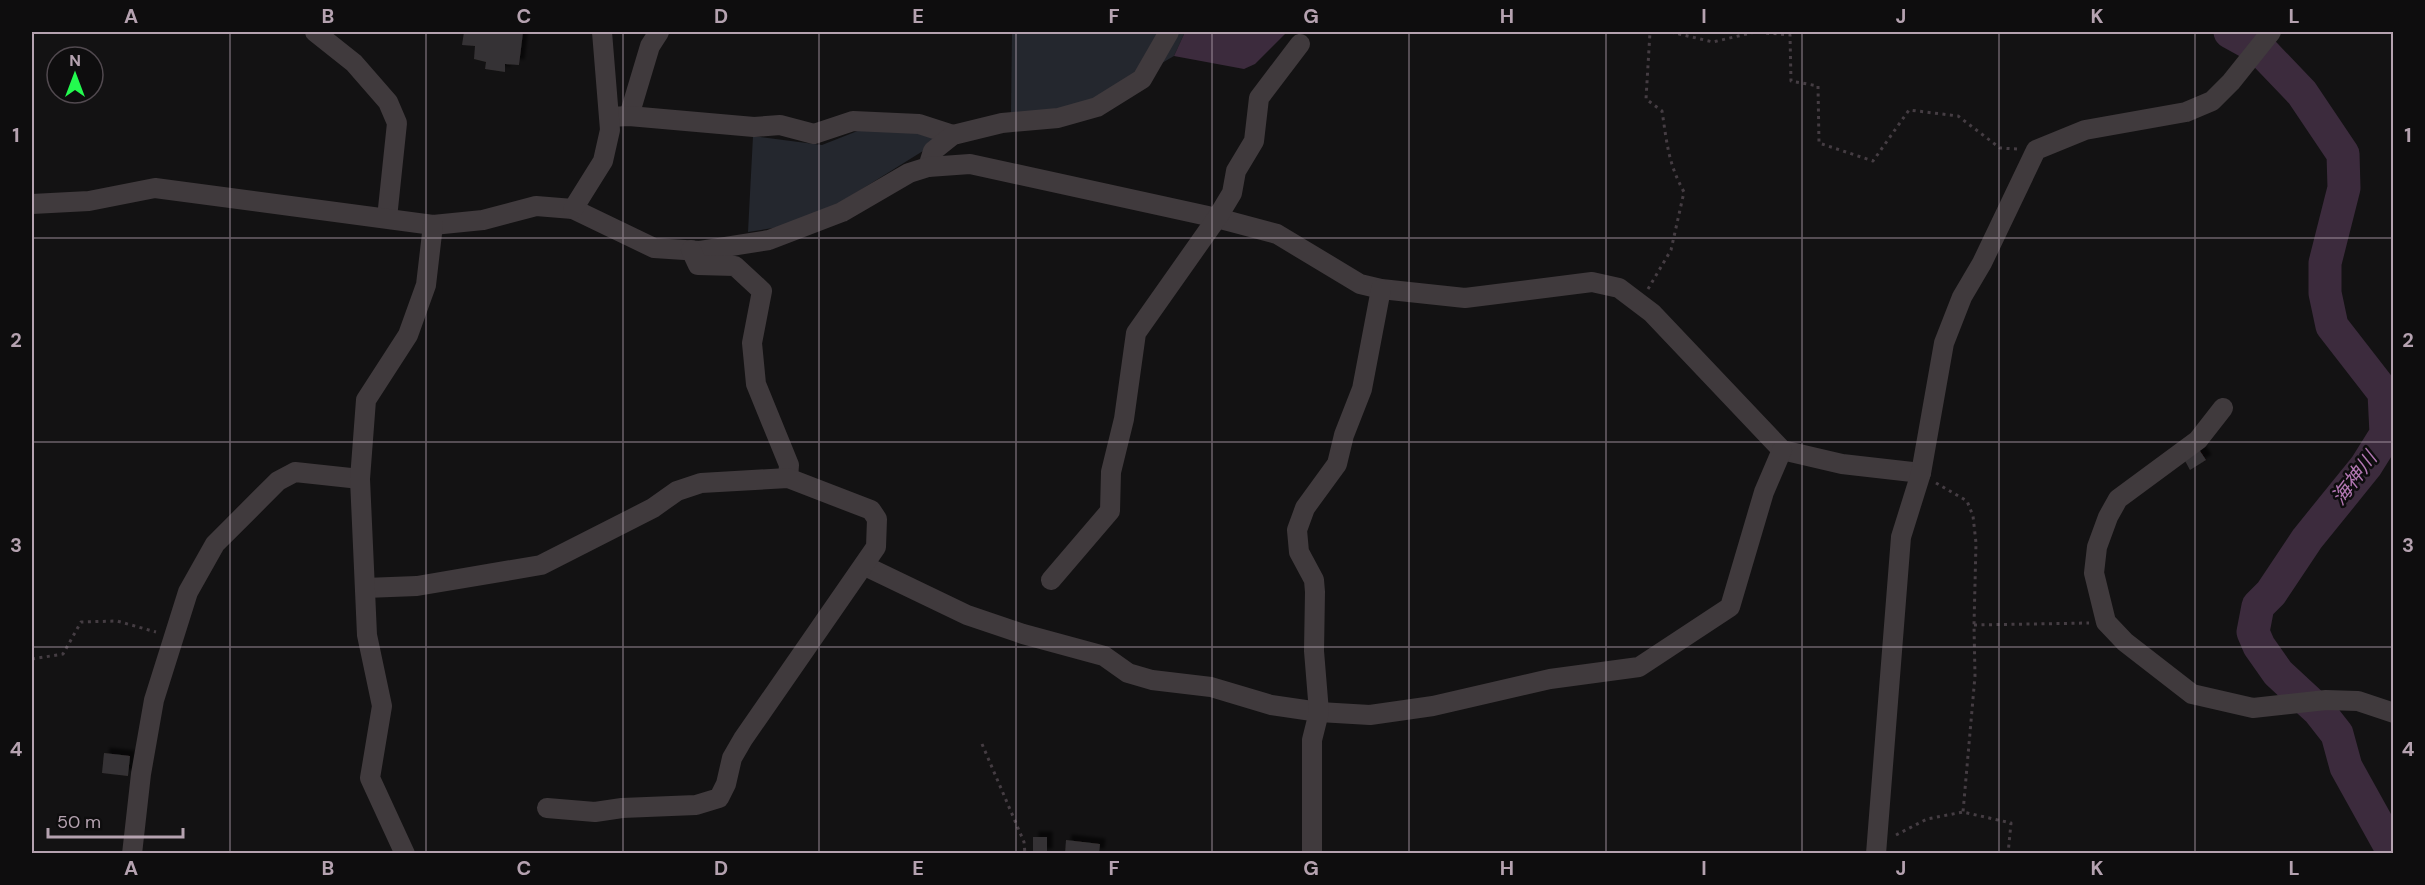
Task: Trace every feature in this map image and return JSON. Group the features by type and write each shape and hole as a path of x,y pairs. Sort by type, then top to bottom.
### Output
{"street":[{"path":"315,32 354,63 388,102 397,123 387,218"},
{"path":"602,32 619,116"},
{"path":"573,209 603,161 610,130 659,32"},
{"path":"928,168 933,151 953,135 1002,123 1058,118 1097,107 1142,79 1169,32"},
{"path":"1876,849 1901,537 1922,473 1944,343 1962,297 1982,263 2036,150 2085,130 2186,112 2212,101 2231,82 2269,33"},
{"path":"1051,580 1110,511 1111,472 1124,419 1136,333 1232,193 1240,163 1254,141 1259,98 1300,44"},
{"path":"619,116 754,127 780,125 814,134 854,121 919,124 953,135"},
{"path":"32,204 89,201 155,188 433,225 483,220 536,206 573,209 654,248 691,250 769,240 842,212 909,173 928,168 970,164 1217,218 1277,234 1360,284 1380,289 1465,298 1592,282 1619,288 1652,313 1782,450 1842,464 1922,473"},
{"path":"405,854 370,778 382,706 367,635 360,479 366,400 408,335 426,285 433,225"},
{"path":"691,250 698,265 735,266 762,291 752,343 756,384 789,465 789,478"},
{"path":"1312,854 1312,740 1318,712 1314,651 1314,580 1299,552 1297,530 1305,508 1337,464 1344,435 1362,389 1380,289"},
{"path":"2223,408 2198,440 2118,499 2108,517 2097,547 2094,573 2106,622 2125,642 2192,694 2253,708 2326,700 2358,701 2394,713"},
{"path":"865,566 967,615 1023,634 1104,656 1128,673 1152,680 1211,687 1271,705 1318,712 1380,713 1433,706 1550,679 1639,667 1730,607 1764,492 1782,450"},
{"path":"132,854 141,774 154,700 188,592 214,544 278,481 295,472 360,479"},
{"path":"365,588 417,586 541,565 653,508 677,491 701,483 789,478 871,510 877,519 876,547 743,739 732,758 726,784 719,798 696,805 622,808 595,812 547,808"}],"path":[{"path":"1640,303 1671,250 1684,192 1675,176 1667,153 1662,111 1646,99 1650,32"},
{"path":"1671,32 1713,42 1755,32 1790,35 1791,81 1818,86 1819,143 1851,154 1873,161 1909,110 1958,116 2000,148 2036,150"},
{"path":"1922,473 1967,501 1976,543 1975,676 1963,812"},
{"path":"32,660 63,654 81,622 117,621 175,638"},
{"path":"1974,625 2106,622"},
{"path":"982,744 1024,842 1025,854"},
{"path":"1876,849 1927,819 1963,812 2011,823 2008,854"}],"shaded area":[{"path":"1012,32 1185,32 1174,56 1076,113 1011,118"},
{"path":"1185,32 1287,32 1255,64 1244,69 1174,56"},
{"path":"860,130 919,132 939,141 833,207 785,226 748,232 753,136 822,145"}],"building":[{"path":"464,32 523,32 519,65 505,64 505,72 485,69 486,62 474,59 475,46 462,45"},
{"path":"2198,448 2206,460 2190,470 2183,457"},
{"path":"104,753 130,756 128,776 102,773"},
{"path":"1033,837 1047,837 1047,854 1033,854"},
{"path":"1066,840 1100,844 1099,854 1065,854"}],"waterway":[{"name":"海神川","path":"2230,32 2259,48 2302,93 2343,154 2344,188 2325,263 2325,293 2332,326 2384,393 2386,434 2366,466 2307,539 2271,593 2258,606 2253,632 2259,646 2278,673 2319,711 2337,734 2346,767 2391,848 2391,854"}]}
